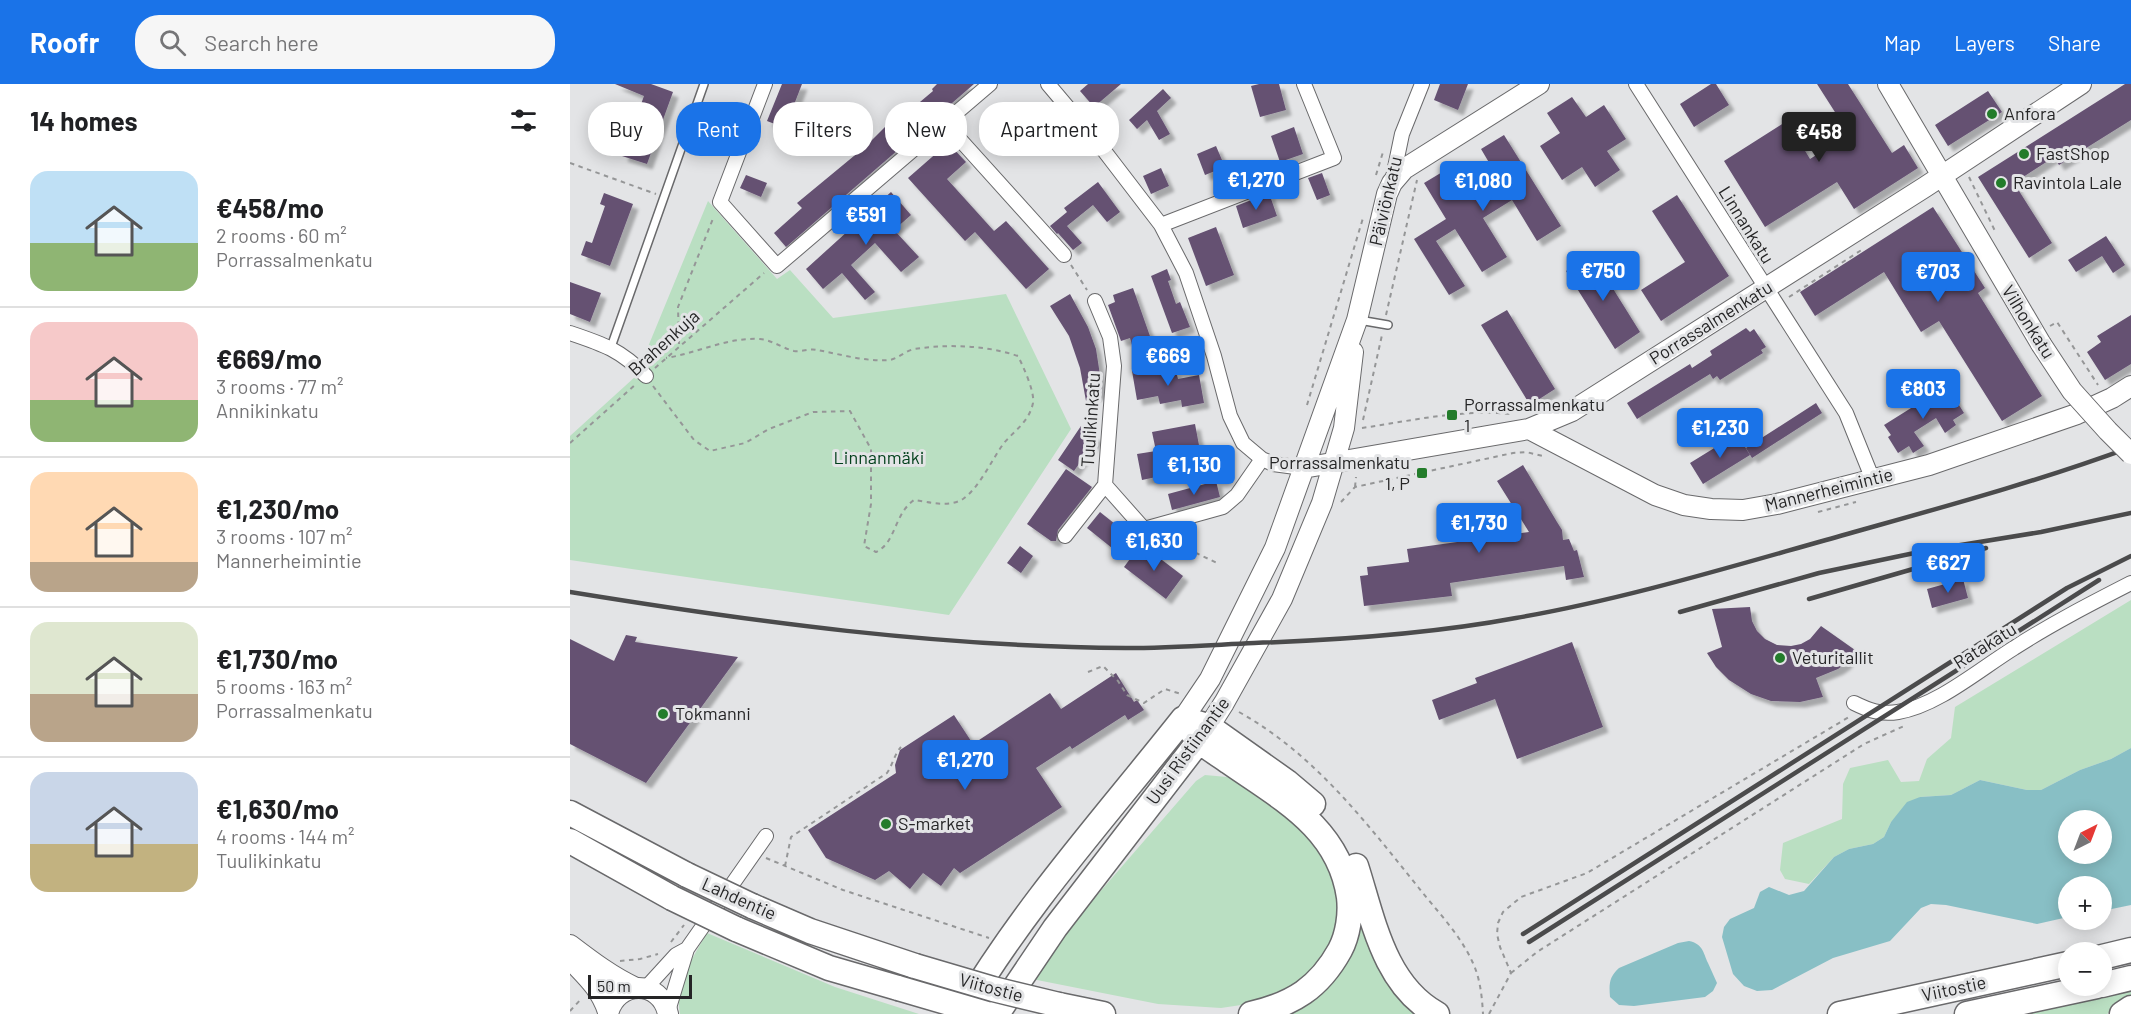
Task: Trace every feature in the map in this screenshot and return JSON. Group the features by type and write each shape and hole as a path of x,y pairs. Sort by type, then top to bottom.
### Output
{"highway":[{"path":"1183,719 1314,825 1330,844 1341,863 1347,882 1350,904 1348,922 1342,946 1330,968 1305,992 1290,1002 1251,1014"},
{"name":"Uusi Ristiinantie","path":"961,1014 988,968 1030,911 1183,719"},
{"path":"1204,734 1287,782 1327,816 1343,837 1354,860 1384,951 1394,974 1410,995 1437,1014"},
{"name":"Uusi Ristiinantie","path":"997,1014 1055,928 1204,734"},
{"name":"Lahdentie","path":"570,813 687,875 752,906 810,931 915,966"},
{"name":"Lahdentie","path":"570,841 672,898 736,929 829,968"},
{"path":"2112,955 2131,950"},
{"name":"Viitostie","path":"915,966 993,989 1103,1014"},
{"name":"Viitostie","path":"1840,1014 2058,966"},
{"name":"Viitostie","path":"829,968 894,993 987,1014"},
{"name":"Viitostie","path":"2112,982 2131,978"},
{"path":"894,993 941,1014"},
{"name":"Viitostie","path":"1967,1014 2058,994"},
{"path":"2122,1014 2131,1008"}],"street":[{"path":"765,84 720,202 777,266 906,156"},
{"path":"967,104 990,84"},
{"path":"1048,84 1102,148 1161,225 1186,273 1214,357 1230,416 1243,443 1262,459 1284,466 1303,468"},
{"path":"1161,225 1334,158 1304,84"},
{"name":"Päiviönkatu","path":"1335,462 1344,428 1357,320 1387,194 1384,179 1422,84"},
{"path":"1384,179 1404,170 1539,84"},
{"name":"Linnankatu","path":"1636,84 1846,413 1873,480"},
{"name":"Vilhonkatu","path":"1888,84 1942,176 2045,335 2072,391 2131,453"},
{"name":"Porrassalmenkatu","path":"1303,468 1529,429 1579,407 1942,176 2081,84"},
{"path":"967,147 1064,255"},
{"name":"Tuulikinkatu","path":"1095,301 1110,337 1114,366 1105,485 1144,529"},
{"name":"Päiviönkatu","path":"1303,468 1357,320"},
{"path":"570,333 611,347 632,361 646,376"},
{"name":"Mannerheimintie","path":"1529,429 1655,495 1684,505 1743,510 1778,504 1929,465 2077,414 2112,398 2131,386"},
{"path":"1144,529 1223,507 1237,495 1262,459"},
{"name":"Uusi Ristiinantie","path":"1204,734 1224,703 1282,599 1322,503 1335,462"},
{"name":"Uusi Ristiinantie","path":"1183,719 1210,679 1256,588 1275,548 1303,468"},
{"path":"1065,536 1105,485"},
{"name":"Ratakatu","path":"1859,705 1872,712 1898,712 1928,704 2016,646 2131,583"},
{"path":"668,1013 687,949 766,836"},
{"path":"570,945 594,964 660,997 668,1013"},
{"path":"608,1013 615,998 621,993 640,988 676,955 687,949"},
{"path":"570,959 595,984 602,994 608,1013"}],"lane":[{"path":"611,347 704,84"},
{"path":"1357,320 1386,324"}],"path":[{"path":"1383,153 1384,179"},
{"path":"570,163 664,196"},
{"path":"1417,179 1361,428 1452,415 1495,412 1511,414"},
{"path":"679,346 678,308 720,202"},
{"path":"1307,407 1363,218"},
{"path":"1789,297 1863,249"},
{"path":"1064,255 1095,301"},
{"name":"Brahenkuja","path":"570,442 767,270 777,266"},
{"path":"2045,335 2057,321 2102,390"},
{"path":"646,376 694,440 710,451 745,443 769,429 813,412 850,411 871,449 871,504 864,546 876,552 883,549 904,507 914,500 948,504 963,498 989,469 1004,444 1026,422 1034,401 1018,356 980,346 910,350 891,360 840,355 815,349 795,351 775,342 761,339 734,340 666,358"},
{"path":"1357,459 1355,487 1513,453"},
{"path":"1144,529 1219,564"},
{"path":"1088,672 1103,666 1118,681 1127,695 1144,703 1165,689 1183,695 1187,688"},
{"path":"1511,973 1500,948 1497,934 1498,923 1503,912 1521,897 1587,873 1859,705"},
{"path":"1238,712 1256,722 1305,759 1327,778 1358,812 1467,952 1481,988 1483,1014"},
{"path":"1490,1014 1511,973 1537,952 1864,744 1906,725"},
{"path":"785,866 791,837 887,773 895,753 901,747"},
{"path":"987,943 992,939"},
{"path":"570,1012 584,996"}],"green space":[{"name":"Linnanmäki","path":"708,201 777,279 790,270 833,318 1006,294 1071,429 949,615 570,560 570,436 636,376"},
{"path":"2131,600 2131,748 2041,790 2027,790 1980,780 1951,795 1920,797 1891,822 1884,837 1873,844 1849,849 1834,857 1809,884 1785,879 1780,870 1783,843 1842,819 1843,784 1850,768 1888,760 1901,782 1919,781 1927,759 1951,738 1955,707"},
{"path":"1205,775 1227,777 1240,782 1297,823 1331,861 1341,908 1333,942 1305,982 1261,1002 1221,1008 1158,1004 1032,979 1079,916 1196,781"},
{"path":"1355,908 1425,1014 1279,1014 1296,1007"},
{"path":"707,933 835,987 919,1014 680,1014 682,982"},
{"path":"2131,988 2131,996 2107,1014 2014,1014 2095,996 2112,996 2112,992"}],"water":[{"path":"2131,748 2131,905 2112,909 2112,876 2058,876 2058,919 2037,924 1931,904 1921,908 1890,941 1833,958 1772,990 1757,991 1744,986 1733,974 1722,937 1724,927 1730,919 1754,908 1760,892 1769,887 1789,895 1804,891 1834,857 1849,849 1873,844 1884,837 1891,822 1907,802 1920,797 1951,795 1980,780 2027,790 2041,790 2080,770 2111,759"},
{"path":"1689,941 1702,949 1717,983 1713,991 1705,997 1634,1006 1619,1005 1610,997 1610,981 1619,968 1678,943"}],"building":[{"path":"615,84 651,84 673,92 664,117 664,102 642,102 644,96"},
{"path":"782,84 802,84 795,102 775,102"},
{"path":"937,84 974,84 953,102 920,102 933,91 932,89"},
{"path":"1088,84 1121,84 1100,102 1090,102 1080,91"},
{"path":"1279,84 1286,110 1260,117 1251,86"},
{"path":"1440,84 1468,84 1458,110 1434,100"},
{"path":"1711,84 1716,84 1729,105 1694,127 1680,104"},
{"path":"1817,84 1848,84 1892,153 1904,145 1918,168 1854,209 1837,182 1765,227 1724,161 1787,121 1810,159 1849,134"},
{"path":"2125,84 2131,84 2131,120 2059,165 2054,157 2014,183 2052,243 2029,258 1978,177"},
{"path":"1163,89 1171,98 1157,111 1170,134 1159,140 1147,120 1137,129 1129,120"},
{"path":"1988,91 2002,112 1948,146 1935,125"},
{"path":"1572,97 1586,117 1604,105 1626,139 1607,151 1620,170 1595,187 1582,167 1562,180 1540,146 1560,133 1547,113"},
{"path":"773,106 773,123 767,121"},
{"path":"885,127 885,156 891,156 786,247 774,233 802,208 797,203 854,156 873,156 873,139"},
{"path":"1294,127 1303,154 1280,162 1271,136"},
{"path":"1504,135 1561,226 1537,241 1512,200 1483,218 1507,257 1482,272 1455,229 1436,241 1465,286 1449,295 1414,239 1446,219 1424,183 1454,165 1471,192 1497,176 1481,149"},
{"path":"1216,146 1225,167 1205,175 1197,154"},
{"path":"622,156 650,156 647,164"},
{"path":"933,156 960,156 966,162 947,179 994,231 1006,221 1049,269 1026,289 975,232 965,241 908,178"},
{"path":"1161,168 1169,186 1151,194 1143,176"},
{"path":"1322,173 1330,195 1317,200 1308,178"},
{"path":"746,175 767,183 761,197 740,188"},
{"path":"1098,182 1120,212 1107,222 1093,205 1067,226 1082,243 1073,250 1050,226 1067,212 1064,208"},
{"path":"891,192 911,215 894,230 919,257 901,272 875,243 851,265 875,292 865,300 842,273 823,289 806,269"},
{"path":"604,193 633,204 610,266 581,255 586,241 592,243 605,206 600,204"},
{"path":"1269,193 1277,216 1243,228 1236,206"},
{"path":"1677,195 1729,276 1661,321 1641,290 1685,262 1652,211"},
{"path":"1933,207 1985,288 1978,293 2042,396 2002,421 1939,321 1921,332 1884,272 1815,316 1800,292"},
{"path":"1216,227 1234,275 1206,286 1188,238"},
{"path":"2106,236 2125,265 2113,273 2102,256 2076,272 2068,260"},
{"path":"1592,255 1640,332 1615,349 1566,271"},
{"path":"1167,269 1171,280 1168,281 1176,304 1180,302 1190,327 1172,333 1151,276"},
{"path":"570,282 601,293 590,322 570,314"},
{"path":"1133,288 1151,339 1132,345 1130,338 1121,341 1108,305 1115,302 1113,295"},
{"path":"1070,294 1088,327 1096,349 1100,375 1102,392 1086,401 1080,368 1069,336 1050,306"},
{"path":"1507,310 1555,389 1530,405 1481,325"},
{"path":"2131,315 2131,364 2105,380 2087,352 2101,342 2097,336"},
{"path":"1746,328 1750,332 1754,329 1766,347 1761,350 1763,353 1720,380 1717,376 1713,379 1710,374 1637,419 1627,403 1690,364 1692,368 1712,355 1710,351"},
{"path":"1154,367 1155,375 1176,371 1178,379 1199,375 1204,403 1182,407 1181,400 1160,404 1158,396 1137,400 1132,371"},
{"path":"1943,388 1948,397 1952,394 1964,413 1953,420 1956,425 1945,433 1936,418 1914,432 1924,446 1913,453 1909,446 1898,453 1884,425"},
{"path":"1816,403 1822,413 1752,458 1746,448"},
{"path":"1195,424 1202,461 1159,469 1161,476 1142,480 1137,454 1156,451 1152,432"},
{"path":"1081,426 1097,438 1074,471 1058,460"},
{"path":"1737,434 1750,455 1703,484 1690,463"},
{"path":"1523,465 1562,530 1563,540 1569,539 1574,551 1577,550 1584,577 1566,580 1564,566 1450,583 1452,596 1364,606 1360,576 1368,575 1367,567 1409,562 1407,549 1529,532 1497,481"},
{"path":"1066,469 1092,487 1058,530 1056,541 1051,541 1027,524"},
{"path":"1216,481 1220,497 1172,510 1168,494"},
{"path":"1100,512 1125,532 1112,548 1087,528"},
{"path":"1141,544 1183,576 1166,599 1124,567"},
{"path":"1020,546 1033,556 1021,573 1007,563"},
{"path":"1963,579 1968,598 1932,608 1927,589"},
{"name":"Veturitallit","path":"1750,607 1752,621 1757,631 1765,639 1777,645 1801,644 1810,639 1821,626 1855,650 1845,664 1816,678 1823,697 1800,702 1771,701 1751,694 1729,680 1716,667 1707,653 1722,647 1712,609"},
{"path":"626,635 637,637 635,642 738,657 646,783 570,744 570,639 614,661"},
{"path":"1572,642 1603,727 1517,759 1495,699 1439,720 1432,700 1477,683 1475,678"},
{"path":"1116,673 1134,702 1137,700 1144,710 1128,720 1125,715 1072,749 1070,746 1036,768 1062,807 960,873 954,868 941,886 923,873 910,889 889,871 875,880 826,858 808,830 896,773 895,765 900,750 954,715 973,744 1050,693 1061,709"}],"railway":[{"path":"570,592 777,623 847,631 1056,647 1142,648 1385,635 1484,624 1633,593 1979,496 2131,447"},
{"path":"1680,612 1819,573 2131,513"},
{"path":"1809,599 1986,548"},
{"path":"1523,934 2067,588 2131,556"},
{"path":"1529,942 2099,580"}],"place":[{"name":"Anfora","path":"1992,114"},
{"name":"FastShop","path":"2024,154"},
{"name":"Ravintola Lale","path":"2001,183"},
{"name":"Porrassalmenkatu 1","path":"1452,415"},
{"name":"Porrassalmenkatu 1, P","path":"1422,473"},
{"name":"Veturitallit","path":"1780,658"},
{"name":"Tokmanni","path":"663,714"},
{"name":"S-market","path":"886,824"}]}
